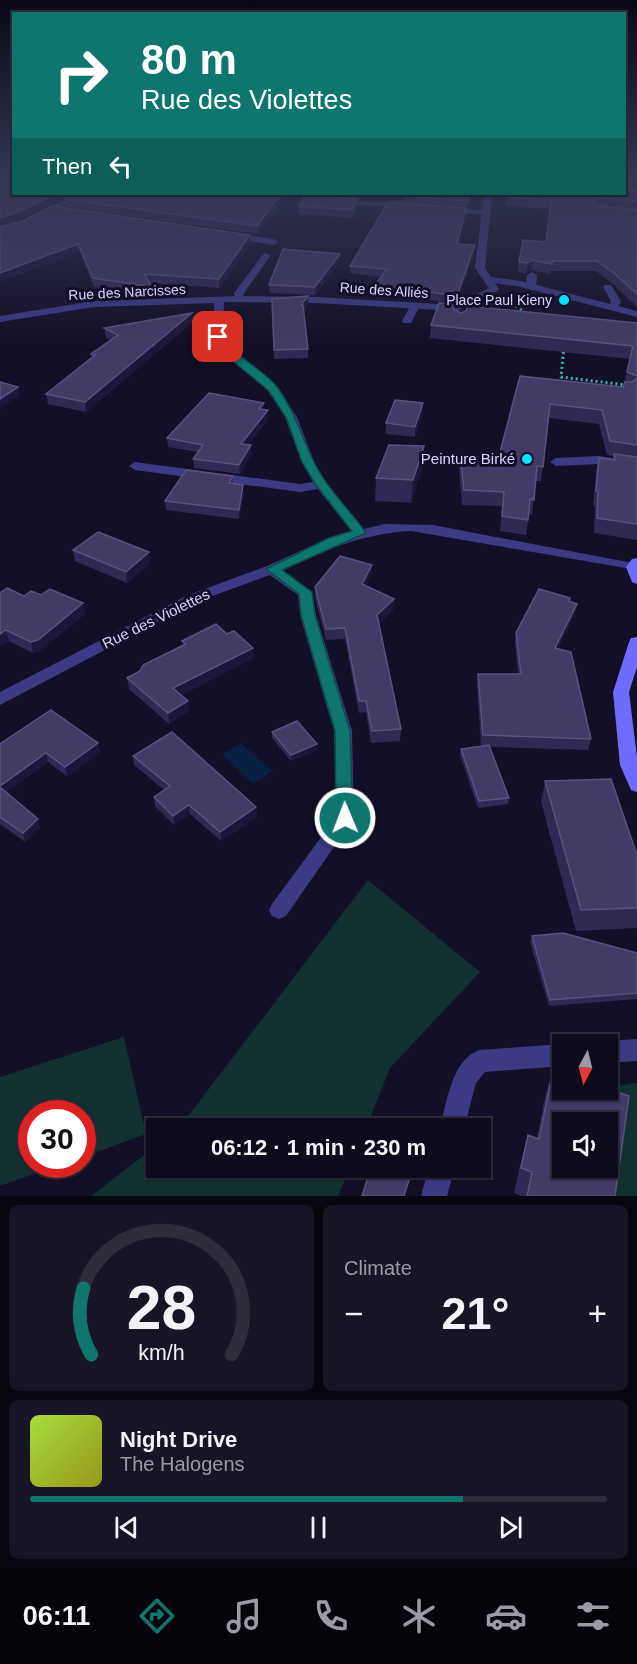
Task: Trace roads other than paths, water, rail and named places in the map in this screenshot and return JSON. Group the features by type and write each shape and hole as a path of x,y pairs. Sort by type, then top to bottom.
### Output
{"street":[{"path":"484,233 480,268 494,289 637,324"},
{"path":"219,234 274,242"},
{"path":"239,299 239,292 267,255"},
{"path":"531,287 532,274"},
{"path":"487,279 531,287 637,314"},
{"path":"608,286 616,301 613,308"},
{"name":"Rue des Alliés","path":"219,301 317,300 457,308 494,289"},
{"path":"219,301 218,337 227,351 272,388 291,417 308,462 321,485 360,533"},
{"name":"Rue des Narcisses","path":"0,319 94,304 219,301"},
{"path":"407,321 414,307"},
{"path":"457,308 461,315 460,320"},
{"path":"556,462 599,460 637,466"},
{"path":"135,466 300,488 321,485"},
{"name":"Rue des Violettes","path":"0,699 190,599 272,569 334,541 360,533 411,527 433,529 636,570"},
{"path":"272,569 305,592 308,615 342,731 345,818 279,910"},
{"path":"637,642 621,692 629,765 637,786"},
{"path":"618,1051 637,1050"},
{"path":"455,1118 466,1077 479,1061 552,1056"},
{"path":"434,1196 439,1178"}],"water":[{"path":"241,743 273,771 253,784 222,754"}],"place":[{"name":"Place Paul Kieny","path":"564,300"},
{"name":"Peinture Birké","path":"527,459"}]}
